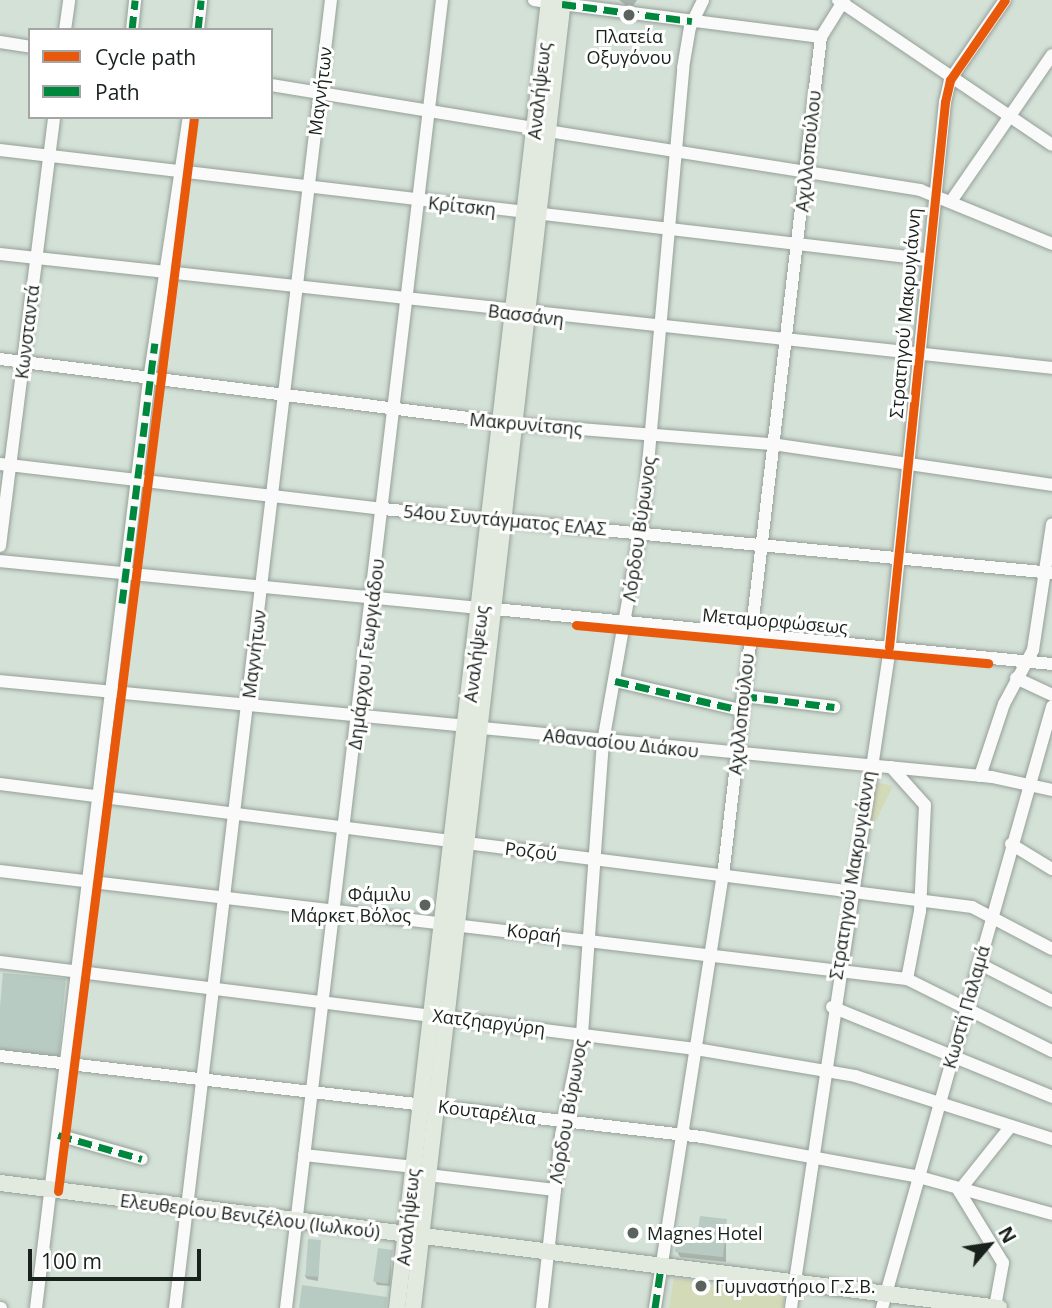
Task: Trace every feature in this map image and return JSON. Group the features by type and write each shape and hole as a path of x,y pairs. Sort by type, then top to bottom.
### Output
{"main road":[{"name":"Αναλήψεως","path":"413,1308 414,1167 421,1104 440,1016 475,727 541,129 551,1"},
{"name":"Αναλήψεως","path":"397,1308 428,1175 438,1106 440,1016"},
{"name":"Ελευθερίου Βενιζέλου (Ιωλκού)","path":"0,1183 661,1266 794,1284 885,1301 997,1308"}],"street":[{"path":"65,28 69,0"},
{"path":"132,28 135,0"},
{"path":"198,28 201,0"},
{"name":"Μαγνήτων","path":"175,1308 331,0"},
{"name":"Δημάρχου Γεωργιάδου","path":"286,1308 373,597 442,0"},
{"name":"Λόρδου Βύρωνος","path":"542,1308 555,1190 582,1034 603,741 641,533 662,330 676,153 692,21 704,0"},
{"name":"Στρατηγού Μακρυγιάννη","path":"791,1308 832,1007 889,647 932,193 950,80 1004,0"},
{"path":"551,1 821,37"},
{"path":"841,1 950,80 1052,145"},
{"name":"Αχιλλοπούλου","path":"655,1308 723,876 749,635 821,37 841,1"},
{"path":"0,42 28,47"},
{"path":"952,200 1052,55"},
{"path":"273,85 932,193 1052,244"},
{"name":"Κωνσταντά","path":"0,546 5,464 23,362 54,119"},
{"path":"36,1308 149,380 189,119"},
{"name":"Κρίτσκη","path":"0,150 671,232 925,259"},
{"name":"Βασσάνη","path":"0,254 786,344 1052,368"},
{"name":"Μακρυνίτσης","path":"0,359 509,424 772,444 1052,485"},
{"name":"54ου Συντάγματος ΕΛΑΣ","path":"5,464 137,482 383,509 1048,572"},
{"path":"980,776 1016,678 1027,661 1048,572 1052,526"},
{"name":"Μεταμορφώσεως","path":"0,561 1052,664"},
{"path":"1016,678 1052,695"},
{"name":"Αθανασίου Διάκου","path":"0,681 248,708 358,716 737,755 980,776 1028,783 1052,790"},
{"path":"615,681 741,710"},
{"path":"743,696 834,706"},
{"name":"Κωστή Παλαμά","path":"885,1301 938,1103 980,964 991,914 1052,707"},
{"path":"891,767 925,803 921,899 907,979"},
{"name":"Ροζού","path":"0,785 921,899 991,914 1052,949"},
{"path":"1011,845 1052,869"},
{"name":"Κοραή","path":"0,871 907,979 1052,1051"},
{"name":"Χατζηαργύρη","path":"0,962 79,967 696,1049 871,1079 1052,1139"},
{"path":"980,964 1052,1001"},
{"path":"832,1007 954,1054 1052,1097"},
{"name":"Κουταρέλια","path":"0,1056 682,1135 919,1177 1052,1214"},
{"path":"997,1308 1003,1263 962,1203 959,1188 1010,1127"},
{"path":"58,1135 142,1159"},
{"path":"304,1155 414,1167"},
{"path":"428,1175 555,1190"}],"green space":[{"path":"874,782 893,786 867,839"},
{"name":"Γυμναστήριο Γ.Σ.Β.","path":"674,1278 785,1294 783,1308 669,1308"}],"building":[{"path":"3,973 66,978 59,1057 0,1052"},
{"path":"700,1216 727,1219 723,1257 675,1252 678,1226 698,1229"},
{"path":"308,1239 321,1240 318,1277 305,1276"},
{"path":"378,1248 393,1250 388,1284 373,1282"},
{"path":"302,1285 387,1297 386,1308 299,1308"}],"marked path":[{"path":"132,28 135,0"},
{"path":"198,28 201,0"},
{"path":"562,4 692,21"},
{"path":"122,603 155,343"},
{"path":"615,681 741,710"},
{"path":"743,696 834,707"},
{"path":"58,1135 142,1159"},
{"path":"655,1308 661,1267"}],"cycle path":[{"path":"889,647 945,102 950,80 1005,0"},
{"path":"58,1191 194,119"},
{"path":"576,625 988,663"}],"place":[{"name":"Πλατεία Οξυγόνου","path":"629,15"},
{"name":"Φάμιλυ Μάρκετ Βόλος","path":"425,905"},
{"name":"Magnes Hotel","path":"633,1233"},
{"name":"Γυμναστήριο Γ.Σ.Β.","path":"701,1286"}]}
